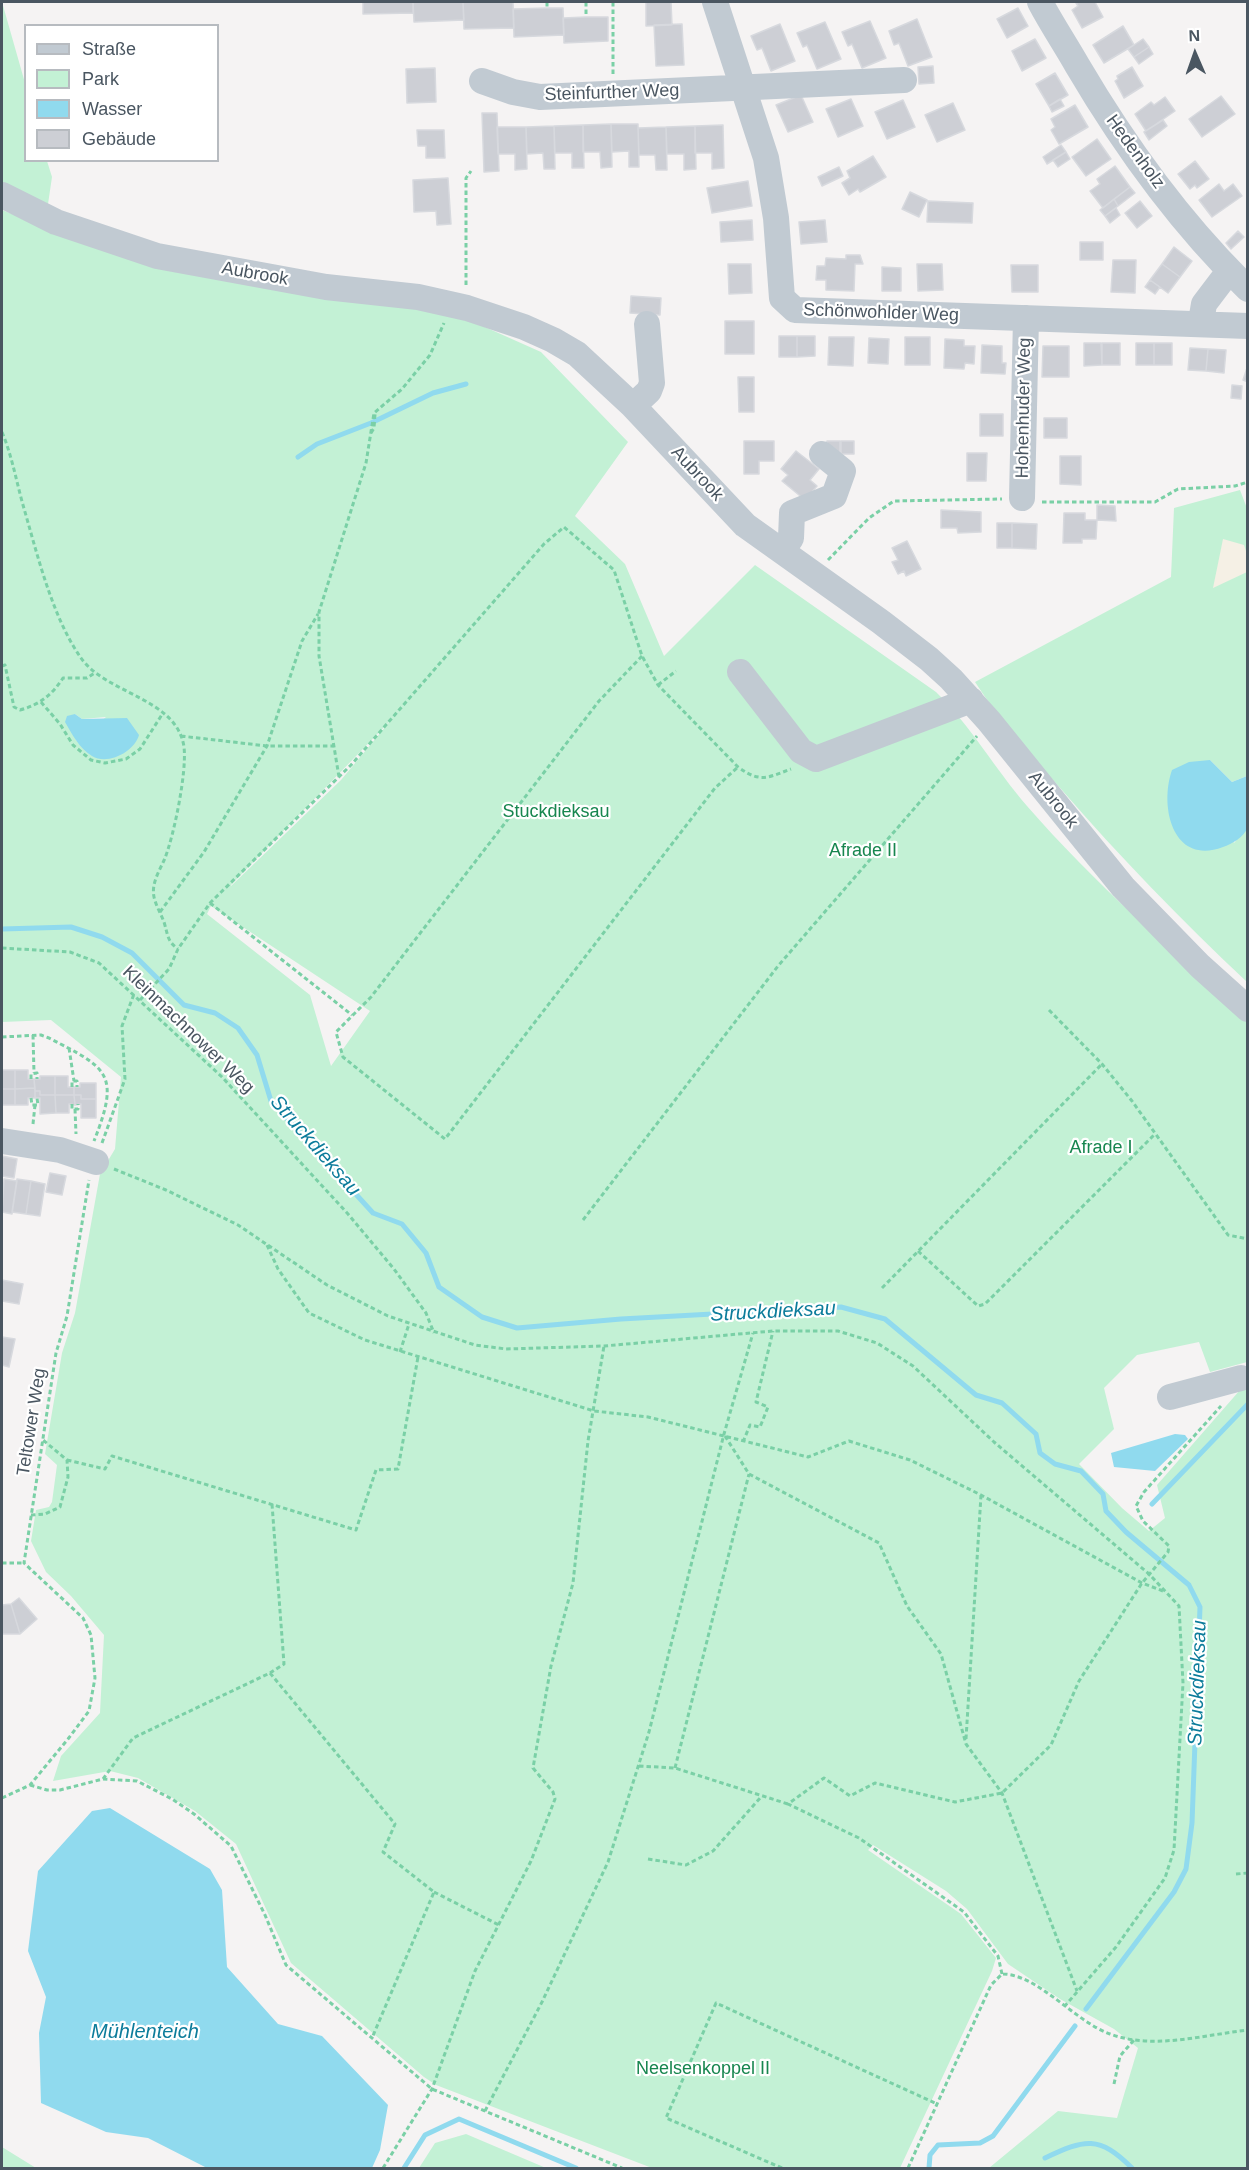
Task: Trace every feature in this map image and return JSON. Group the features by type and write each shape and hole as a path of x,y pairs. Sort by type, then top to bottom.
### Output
{"street":[{"name":"Schönwohlder Weg","path":"715,2 744,88 770,177 776,218 780,291 787,306 803,312 1201,322 1248,326"},
{"name":"Hedenholz","path":"1041,2 1100,104 1156,183 1229,271 1248,289"},
{"path":"744,88 904,80"},
{"name":"Steinfurther Weg","path":"482,81 513,92 540,97 744,88"},
{"name":"Aubrook","path":"2,195 56,222 157,256 326,287 418,297 457,298 553,340 576,354 633,406 736,516 929,659 989,721 1123,888 1200,966 1248,1008"},
{"path":"1201,322 1204,304 1229,271"},
{"name":"Hohenhuder Weg","path":"1022,498 1026,318"},
{"path":"633,406 649,391 652,383 646,324"},
{"path":"782,551 791,538 792,513 834,496 843,471 822,454"},
{"path":"740,672 801,751 816,759 971,700"},
{"path":"2,1141 60,1150 96,1162"},
{"path":"1170,1397 1241,1378"}],"path":[{"path":"547,2 548,8"},
{"path":"586,2 586,17"},
{"path":"613,2 613,94"},
{"path":"160,912 204,852 267,746 302,641 319,612 364,470 374,413 402,389 430,355 457,298 466,178 471,171"},
{"path":"2,432 12,455 23,504 57,610 82,659 96,672 163,713 172,722 180,736 184,753 182,780 165,858 157,873 153,896 168,942 178,949"},
{"path":"1022,498 1049,503 1155,502 1178,489 1235,486 1248,482"},
{"path":"833,553 869,518 894,501 996,499"},
{"path":"140,1000 169,969 178,949 210,903 339,777 544,544 564,526 614,570 642,656 658,686 738,767 751,776 765,779 816,759"},
{"path":"319,612 319,656 339,777"},
{"path":"642,656 599,701 371,997 336,1032 343,1057 445,1139 715,788 738,767"},
{"path":"2,666 5,665 14,706 20,710 41,702 63,678 87,678 96,672"},
{"path":"658,686 676,671"},
{"path":"41,702 73,745 91,760 105,763 126,759 140,749 163,713"},
{"path":"583,1220 778,966 989,721"},
{"path":"180,736 267,746 334,746"},
{"path":"210,903 352,1015"},
{"name":"Kleinmachnower Weg","path":"2,948 47,949 84,956 99,963 134,994 222,1077 348,1214 401,1278 426,1313 434,1333"},
{"name":"Teltower Weg","path":"24,1563 56,1353 68,1316 87,1187 125,1079 122,1026 134,994"},
{"path":"1049,1010 1102,1064 1132,1101 1154,1135 1228,1235 1248,1239"},
{"path":"31,1079 31,1074 34,1074 33,1035"},
{"path":"2,1037 33,1035 49,1038 98,1066 106,1079 104,1117 98,1130"},
{"path":"69,1048 74,1081 72,1081 72,1087"},
{"path":"882,1288 1102,1064"},
{"path":"34,1074 37,1073 37,1079"},
{"path":"74,1081 77,1081 77,1087"},
{"path":"31,1098 32,1106 38,1105 37,1098"},
{"path":"72,1104 72,1109 78,1109 78,1104"},
{"path":"918,1251 978,1306 985,1304 1154,1135"},
{"path":"96,1162 206,1208 266,1243 327,1285 388,1316 475,1345 506,1349 604,1346 773,1331 838,1331 877,1342 913,1366 994,1442 1149,1574 1179,1606 1183,1683 1174,1850 1165,1878 1116,1947 1064,2007"},
{"path":"266,1243 278,1269 309,1313 365,1340 594,1411 648,1417 724,1434 743,1442 808,1457 849,1441 910,1460 981,1495 1142,1583 1166,1592"},
{"path":"400,1352 409,1324"},
{"path":"743,1442 750,1425 760,1427 768,1407 756,1402 773,1331"},
{"path":"485,2111 542,2002 608,1862 639,1766 724,1434 753,1333"},
{"path":"383,2169 432,2089 475,1971 531,1861 555,1798 553,1792 533,1768 551,1666 573,1582 588,1441 604,1346"},
{"path":"43,1440 67,1461 105,1468 112,1456 356,1530 376,1470 398,1469 418,1358"},
{"path":"788,1804 824,1778 850,1796 875,1783 955,1802 1002,1794 1051,1745 1079,1681 1142,1583 1168,1552 1169,1546 1143,1521 1136,1506 1144,1492 1221,1405"},
{"path":"724,1434 749,1474 879,1542 907,1606 941,1654 966,1744 1002,1794 1077,1992"},
{"path":"32,1515 45,1514 60,1507 68,1477 67,1461"},
{"path":"675,1768 749,1474"},
{"path":"966,1744 981,1495"},
{"path":"103,1779 133,1738 270,1673 284,1664 272,1504"},
{"path":"2,1563 24,1563 82,1618 92,1635 95,1678 89,1711 30,1785 2,1798"},
{"path":"270,1673 395,1824 383,1852 434,1892 499,1925"},
{"path":"639,1766 675,1768 788,1804 859,1838 964,1912 998,1956 1002,1974"},
{"path":"30,1785 47,1790 60,1790 103,1779 137,1781 172,1799 231,1846 265,1915 286,1965 432,2089 622,2169"},
{"path":"648,1859 686,1865 712,1851 761,1797"},
{"path":"1236,1874 1248,1873"},
{"path":"372,2038 434,1892"},
{"path":"1002,1974 1022,1977 1084,2022 1134,2040 1177,2040 1248,2030"},
{"path":"908,2169 935,2103 991,1985 1002,1974"},
{"path":"782,2169 666,2118 716,2003 935,2103"},
{"path":"1113,2084 1120,2056 1134,2040"}],"green space":[{"path":"2,2 24,79 24,162 47,162 52,177 48,204 2,184"},
{"path":"2,210 98,248 458,315 541,352 628,442 575,516 625,564 664,656 755,565 936,692 949,705 1027,806 1079,862 1190,967 1247,1017 1247,1362 1210,1372 1199,1342 1137,1355 1104,1388 1114,1429 1079,1464 1122,1508 1149,1531 1165,1518 1157,1485 1247,1382 1247,2168 989,2168 1058,2111 1117,2118 1138,2048 1114,2029 1060,1999 1008,1964 967,1909 946,1891 873,1845 868,1850 961,1914 996,1958 900,2168 652,2168 436,2085 424,2077 291,1963 236,1844 195,1811 138,1778 110,1771 53,1781 61,1756 100,1713 104,1635 71,1596 46,1572 31,1541 36,1510 49,1507 52,1502 57,1465 45,1454 62,1353 75,1313 100,1174 115,1149 121,1077 51,1020 2,1022","holes":["75,714 82,719 106,717 76,741","391,720 341,780 231,885","211,906 370,1011 331,1066 310,995 207,914"]},
{"path":"1240,490 1248,511 1247,776 1232,782 1210,760 1234,843 1247,827 1247,982 1175,912 1106,839 1016,737 975,682 1171,577 1174,508"},
{"path":"466,2134 546,2168 419,2168 435,2143"},
{"path":"2,2147 36,2168 2,2168"}],"sand":[{"path":"1223,539 1244,545 1247,554 1247,572 1213,588"}],"water":[{"path":"75,714 82,719 127,718 139,735 127,751 113,758 98,759 83,749 65,722 67,716"},
{"path":"1210,760 1232,782 1247,776 1248,827 1244,834 1230,844 1206,851 1192,848 1181,841 1169,816 1167,800 1172,770 1189,762"},
{"path":"1175,1434 1185,1435 1188,1439 1155,1471 1114,1467 1111,1453"},
{"name":"Mühlenteich","path":"110,1808 210,1869 222,1890 227,1967 278,2024 322,2036 388,2105 380,2150 372,2168 207,2168 148,2138 106,2132 41,2103 39,2033 46,1997 28,1951 38,1871 92,1811"}],"building":[{"path":"363,2 413,2 413,13 363,14"},
{"path":"413,2 463,2 464,20 414,22"},
{"path":"463,2 513,2 514,28 464,29"},
{"path":"646,2 671,2 672,25 646,26"},
{"path":"1095,2 1103,17 1082,28 1072,10 1078,6 1076,3"},
{"path":"563,8 564,35 514,37 513,9"},
{"path":"1018,8 1028,26 1007,38 997,19"},
{"path":"608,17 608,41 564,43 563,18"},
{"path":"917,19 932,57 908,66 899,43 894,45 889,31"},
{"path":"870,21 886,58 862,68 852,44 848,46 842,32"},
{"path":"825,22 841,59 817,69 807,45 803,47 797,33"},
{"path":"682,24 684,65 656,66 654,25"},
{"path":"780,24 795,61 771,71 762,48 757,50 751,36"},
{"path":"1123,26 1134,45 1104,63 1093,45"},
{"path":"1035,39 1046,58 1022,71 1012,51"},
{"path":"1143,39 1149,47 1134,57 1128,49"},
{"path":"1149,47 1153,54 1139,64 1134,57"},
{"path":"933,66 934,83 919,84 918,67"},
{"path":"1132,67 1143,86 1124,98 1115,81 1118,79 1117,76"},
{"path":"435,68 436,102 407,103 406,69"},
{"path":"1055,73 1068,95 1049,106 1036,84"},
{"path":"801,95 813,122 788,132 776,105"},
{"path":"1221,96 1235,114 1202,137 1189,119"},
{"path":"1165,97 1175,111 1146,131 1135,114 1151,102 1154,105"},
{"path":"851,99 863,126 838,137 826,109"},
{"path":"1060,99 1064,106 1052,112 1049,106"},
{"path":"903,100 915,127 887,139 875,112"},
{"path":"953,103 965,130 937,142 925,115"},
{"path":"1075,105 1088,127 1059,144 1051,130 1055,127 1051,119"},
{"path":"482,113 497,113 499,171 484,172"},
{"path":"1163,120 1167,126 1149,140 1144,132"},
{"path":"611,124 612,167 601,168 600,152 583,152 583,125"},
{"path":"611,124 638,124 639,167 629,167 629,151 612,152"},
{"path":"583,125 584,168 572,168 572,153 555,153 554,126"},
{"path":"723,125 724,168 712,169 712,153 695,153 695,126"},
{"path":"554,126 555,169 544,169 543,153 527,154 526,127"},
{"path":"695,126 696,169 684,170 684,154 667,154 666,127"},
{"path":"497,127 526,127 527,169 515,170 515,154 498,154"},
{"path":"666,127 667,170 656,170 655,155 639,155 638,128"},
{"path":"417,130 444,130 445,158 426,158 426,146 418,146"},
{"path":"1097,139 1111,159 1086,176 1072,157"},
{"path":"1061,145 1066,152 1047,164 1043,157"},
{"path":"1066,152 1070,159 1058,167 1053,160"},
{"path":"873,156 886,177 860,192 858,189 849,195 842,183 850,178 847,171"},
{"path":"1195,161 1209,179 1197,188 1195,185 1190,189 1178,174"},
{"path":"1115,166 1130,187 1103,208 1090,191 1100,184 1097,179"},
{"path":"839,167 843,176 822,186 818,177"},
{"path":"448,178 451,224 437,225 436,211 414,212 413,180"},
{"path":"748,181 752,206 712,213 707,188"},
{"path":"1219,184 1224,191 1233,184 1242,196 1212,217 1199,200"},
{"path":"1130,187 1135,193 1118,206 1114,199"},
{"path":"910,192 927,200 919,217 902,209"},
{"path":"1114,199 1118,206 1105,216 1100,210"},
{"path":"928,201 973,203 972,223 927,222"},
{"path":"1140,201 1152,216 1137,228 1125,213"},
{"path":"1116,208 1120,215 1110,223 1105,216"},
{"path":"752,220 753,240 721,242 720,222"},
{"path":"825,220 827,242 801,244 799,222"},
{"path":"1238,231 1244,237 1231,249 1226,243"},
{"path":"1080,242 1103,242 1103,260 1080,260"},
{"path":"1174,247 1192,261 1180,277 1162,264"},
{"path":"846,255 860,255 863,264 855,264 854,291 826,290 826,280 816,280 817,266 825,266 826,258 846,259"},
{"path":"1113,260 1136,260 1135,293 1111,292"},
{"path":"728,264 751,264 752,293 729,294"},
{"path":"917,264 942,264 943,290 918,291"},
{"path":"1162,264 1180,277 1168,293 1150,280"},
{"path":"1011,265 1038,265 1038,292 1012,292"},
{"path":"882,267 901,268 901,291 882,291"},
{"path":"1150,280 1160,287 1155,294 1145,287"},
{"path":"631,296 661,298 660,315 630,313"},
{"path":"725,321 754,321 754,354 725,354"},
{"path":"779,336 797,336 797,357 779,357"},
{"path":"797,336 815,336 815,356 797,357"},
{"path":"829,337 854,337 853,366 828,365"},
{"path":"905,337 930,337 930,365 905,365"},
{"path":"869,338 889,339 888,364 868,363"},
{"path":"945,339 964,340 964,346 975,346 974,364 965,363 964,369 944,368"},
{"path":"1084,343 1101,343 1102,365 1084,366"},
{"path":"1102,343 1120,343 1120,365 1102,365"},
{"path":"1136,343 1154,343 1154,365 1136,365"},
{"path":"1154,343 1172,343 1172,365 1154,365"},
{"path":"982,345 1002,346 1002,363 1006,363 1005,374 981,373"},
{"path":"1043,346 1069,346 1069,377 1042,377"},
{"path":"1190,348 1208,349 1206,371 1188,370"},
{"path":"1208,349 1226,350 1224,373 1206,371"},
{"path":"1248,365 1248,382 1243,380"},
{"path":"738,377 754,377 754,412 739,412"},
{"path":"1232,385 1242,386 1241,399 1231,398"},
{"path":"980,414 1003,414 1003,436 980,436"},
{"path":"1044,418 1067,418 1067,438 1044,438"},
{"path":"744,441 774,441 774,461 759,461 759,474 744,474"},
{"path":"827,441 840,441 840,454 826,455"},
{"path":"841,441 854,441 854,454 841,454"},
{"path":"796,451 819,469 810,480 817,486 805,500 782,481 788,475 781,469"},
{"path":"967,453 987,453 986,481 967,481"},
{"path":"1060,456 1081,456 1081,485 1060,484"},
{"path":"1097,505 1115,506 1116,521 1097,520"},
{"path":"941,510 981,512 981,532 958,533 957,528 941,528"},
{"path":"1064,513 1085,513 1085,520 1097,520 1096,539 1082,539 1082,543 1063,543"},
{"path":"997,523 1012,523 1012,548 997,548"},
{"path":"1012,523 1037,524 1036,549 1012,548"},
{"path":"907,541 921,569 906,576 904,571 898,574 892,562 898,560 892,548"},
{"path":"2,1070 15,1070 15,1089 2,1089"},
{"path":"15,1070 28,1070 28,1079 34,1079 35,1088 15,1089"},
{"path":"40,1076 55,1076 55,1095 40,1095 40,1091 35,1091 34,1079 40,1079"},
{"path":"55,1076 68,1076 68,1087 74,1087 74,1095 55,1095"},
{"path":"80,1083 96,1083 96,1099 81,1099 81,1095 74,1095 74,1087 80,1087"},
{"path":"35,1088 35,1098 28,1098 28,1105 15,1105 15,1089"},
{"path":"2,1089 15,1089 15,1105 2,1105"},
{"path":"35,1091 40,1091 40,1095 55,1095 56,1113 40,1114 40,1098 35,1098"},
{"path":"55,1095 74,1095 75,1105 69,1104 69,1113 56,1113"},
{"path":"74,1095 81,1095 81,1099 96,1099 96,1118 81,1118 81,1104 75,1105"},
{"path":"2,1156 17,1159 14,1178 2,1176"},
{"path":"50,1173 66,1176 62,1195 46,1192"},
{"path":"4,1179 17,1181 12,1214 2,1212"},
{"path":"17,1179 31,1181 26,1214 12,1212"},
{"path":"31,1181 45,1184 40,1216 26,1214"},
{"path":"2,1280 23,1284 19,1304 2,1301"},
{"path":"2,1337 15,1339 9,1367 2,1365"},
{"path":"19,1598 37,1619 20,1634 11,1604"},
{"path":"11,1604 20,1634 2,1634 2,1605"}],"waterway":[{"path":"298,457 317,444 371,423 433,393 466,384"},
{"name":"Struckdieksau","path":"2,929 71,927 102,937 132,953 184,1005 215,1013 238,1028 257,1055 271,1101 373,1213 402,1224 426,1253 439,1287 482,1317 517,1328 621,1319 841,1307 885,1319 976,1395 1002,1403 1036,1434 1040,1453 1055,1464 1081,1471 1103,1494 1106,1511 1126,1532 1189,1585 1200,1607 1192,1823 1186,1869 1174,1892 1086,2009"},
{"path":"1152,1504 1248,1404"},
{"name":"Struckdieksau","path":"929,2168 930,2155 938,2145 980,2143 993,2136 1075,2026"},
{"name":"Struckdieksau","path":"404,2168 425,2135 459,2119 576,2168"},
{"path":"1045,2158 1081,2144 1101,2145 1132,2168"}],"park label":[{"name":"Stuckdieksau","path":"556,812"},
{"name":"Afrade II","path":"863,851"},
{"name":"Afrade I","path":"1101,1148"},
{"name":"Neelsenkoppel II","path":"703,2069"}]}
